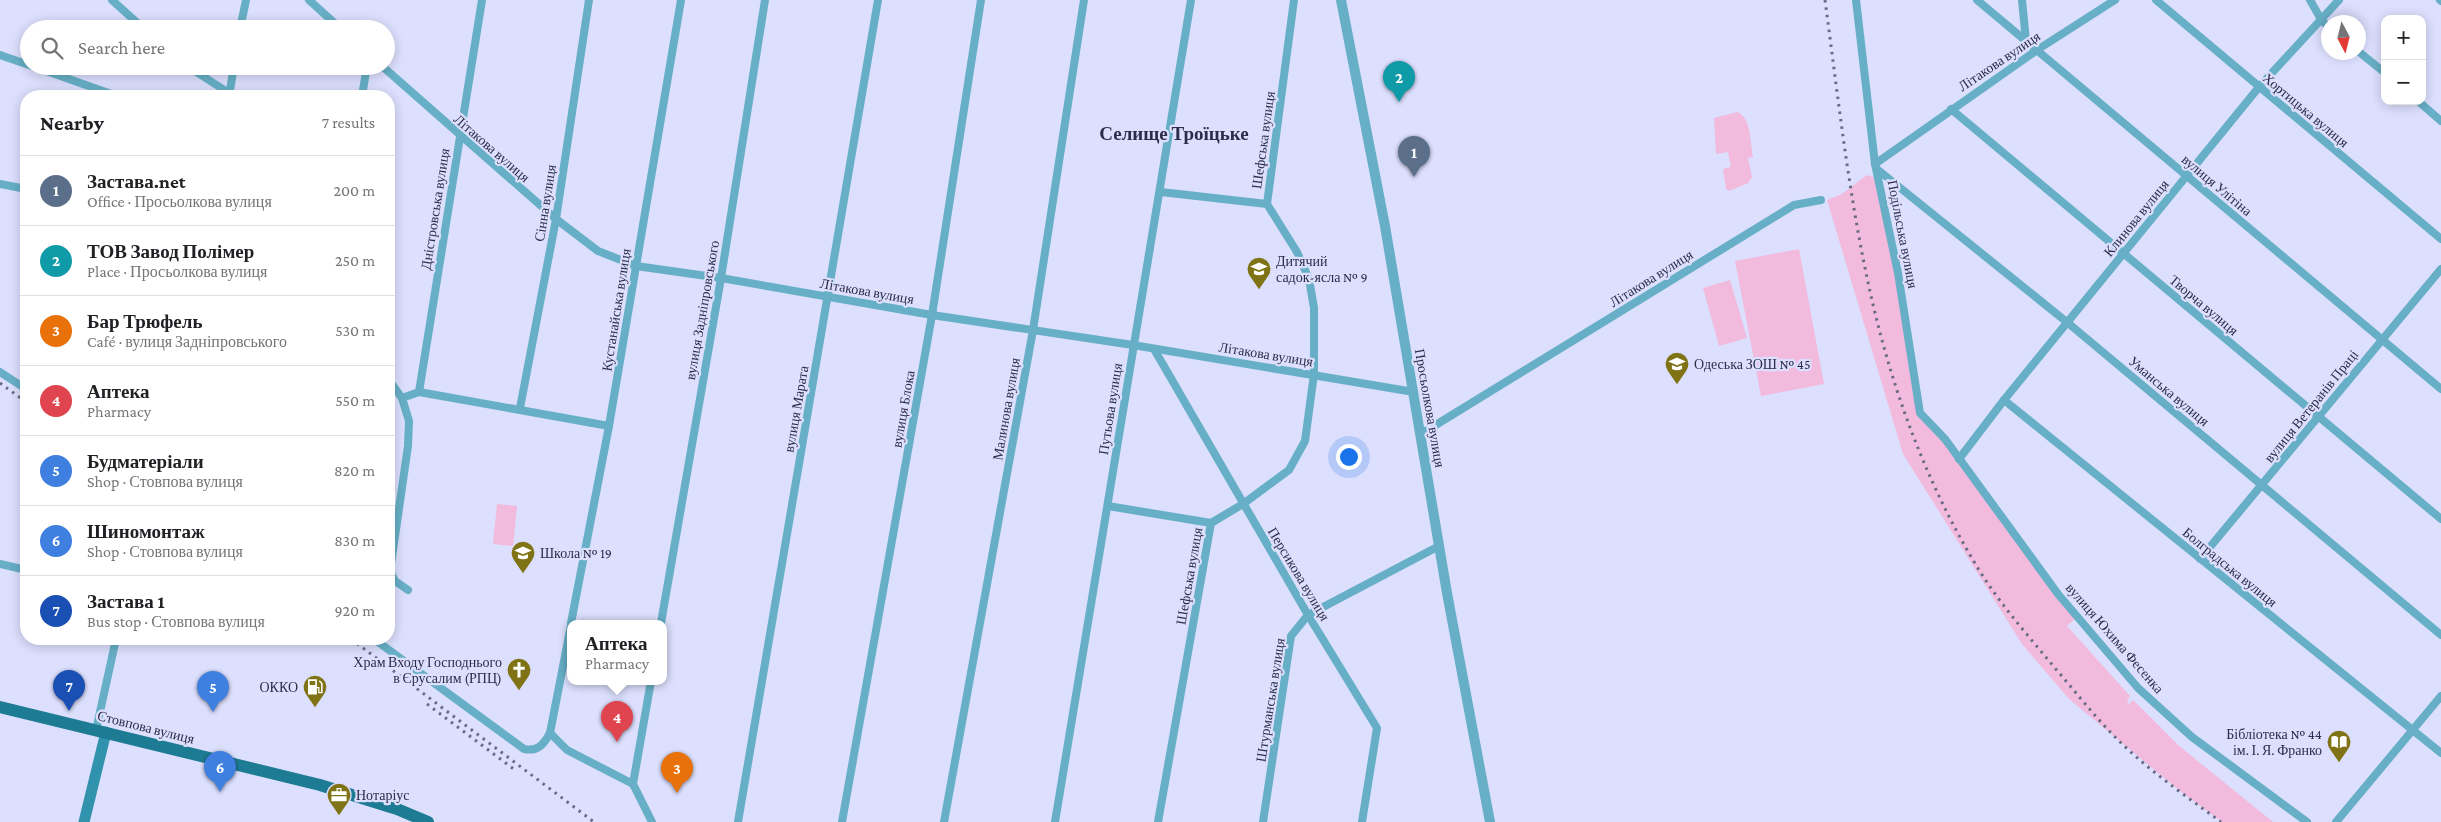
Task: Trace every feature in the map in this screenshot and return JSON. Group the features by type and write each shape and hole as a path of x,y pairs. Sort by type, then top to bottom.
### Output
{"main road":[{"name":"Стовпова вулиця","path":"0,707 320,784 397,809 428,822"},
{"path":"84,822 101,731"}],"street":[{"path":"112,0 134,20"},
{"path":"242,20 246,0"},
{"path":"309,0 331,20"},
{"name":"Дністровська вулиця","path":"419,392 482,0"},
{"name":"Сінна вулиця","path":"520,408 556,219 589,0"},
{"name":"Кустанайська вулиця","path":"572,620 609,426 681,0"},
{"name":"вулиця Задніпровського","path":"662,620 720,278 764,0"},
{"name":"вулиця Марата","path":"738,822 878,0"},
{"name":"вулиця Блока","path":"842,822 932,315 981,0"},
{"name":"Малинова вулиця","path":"944,822 1033,330 1084,0"},
{"name":"Путьова вулиця","path":"1055,822 1133,345 1161,192 1191,0"},
{"name":"Шефська вулиця","path":"1158,822 1211,523 1243,504 1289,470 1305,441 1314,374 1314,308 1309,279 1297,252 1267,204 1294,0"},
{"name":"Просьолкова вулиця","path":"1341,0 1414,392 1490,822"},
{"name":"Подільська вулиця","path":"1856,0 1876,167 1898,273 1920,413 1945,439 1959,459"},
{"name":"вулиця Улітіна","path":"1977,0 2441,389"},
{"path":"2022,0 2026,41"},
{"name":"Літакова вулиця","path":"1876,167 1951,109 2037,50 2115,0"},
{"name":"Хортицька вулиця","path":"2156,0 2441,239"},
{"path":"2310,0 2321,17"},
{"name":"Клинова вулиця","path":"2330,15 2339,0"},
{"name":"Клинова вулиця","path":"1959,459 2004,400 2259,87 2321,27"},
{"path":"0,55 20,62"},
{"path":"2366,58 2381,70"},
{"path":"56,75 99,90"},
{"path":"200,75 222,90"},
{"path":"230,90 232,75"},
{"path":"363,90 366,75"},
{"name":"Літакова вулиця","path":"392,75 460,137 556,219 598,251 636,266 720,278 932,315 1314,374 1414,392"},
{"path":"2423,105 2441,121"},
{"name":"Творча вулиця","path":"1951,109 2441,519"},
{"name":"Уманська вулиця","path":"1876,167 2068,323 2441,635"},
{"path":"0,184 20,188"},
{"path":"1161,192 1267,204"},
{"name":"Літакова вулиця","path":"1421,434 1794,205 1821,200"},
{"name":"вулиця Ветеранів Праці","path":"2200,559 2441,269"},
{"name":"Персикова вулиця","path":"1154,349 1308,615 1377,728 1362,822"},
{"path":"0,372 20,385"},
{"path":"395,388 402,398 409,421 408,446 395,536"},
{"path":"402,398 419,392 520,408 609,426"},
{"name":"Болградська вулиця","path":"2004,400 2441,753"},
{"name":"вулиця Юхима Фесенка","path":"1959,459 2058,594 2138,688 2192,737 2307,822"},
{"path":"1108,506 1211,523"},
{"name":"Штурманська вулиця","path":"1263,822 1292,636 1308,615 1440,546"},
{"path":"0,564 20,569"},
{"path":"395,581 408,590"},
{"path":"101,731 115,645"},
{"path":"382,645 524,749 536,750 542,746 550,733 567,750 633,784 652,822"},
{"name":"Кустанайська вулиця","path":"550,733 567,645"},
{"path":"633,784 650,685"},
{"path":"2336,822 2441,696"}],"shaded area":[{"path":"1737,112 1742,115 1750,132 1753,157 1748,158 1752,177 1748,183 1729,191 1726,189 1723,169 1731,167 1728,152 1716,154 1714,118"},
{"path":"1867,175 1876,178 1890,244 1919,415 1936,430 2076,618 2067,626 2130,696 2127,702 2129,704 2133,700 2178,745 2273,822 2222,822 2180,791 2069,699 2022,644 1903,454 1827,200 1842,194"},
{"path":"1799,249 1824,384 1761,396 1735,261"},
{"path":"1730,280 1747,338 1719,346 1703,288"},
{"path":"497,504 517,506 513,546 493,544"}],"railway":[{"path":"1825,0 1853,202 1865,268 1883,345 1895,384 1922,458 1938,495 1976,565 2003,605 2092,712 2141,761 2221,822"},
{"path":"0,383 20,398"},
{"path":"359,645 594,822"},
{"path":"427,704 515,770"}],"place":[{"name":"ТОВ Завод Полімер","path":"1399,102"},
{"name":"Застава.net","path":"1414,177"},
{"name":"Дитячий садок-ясла № 9","path":"1259,290"},
{"name":"Одеська ЗОШ № 45","path":"1677,385"},
{"name":"Школа № 19","path":"523,574"},
{"name":"Храм Входу Господнього в Єрусалим (РПЦ)","path":"519,691"},
{"name":"ОККО","path":"315,708"},
{"name":"Застава 1","path":"69,711"},
{"name":"Будматеріали","path":"213,712"},
{"name":"Аптека","path":"617,742"},
{"name":"Бібліотека № 44 ім. І. Я. Франко","path":"2339,763"},
{"name":"Шиномонтаж","path":"220,792"},
{"name":"Бар Трюфель","path":"677,793"},
{"name":"Нотаріус","path":"339,816"}],"district":[{"name":"Селище Троїцьке","path":"1174,133"}]}
